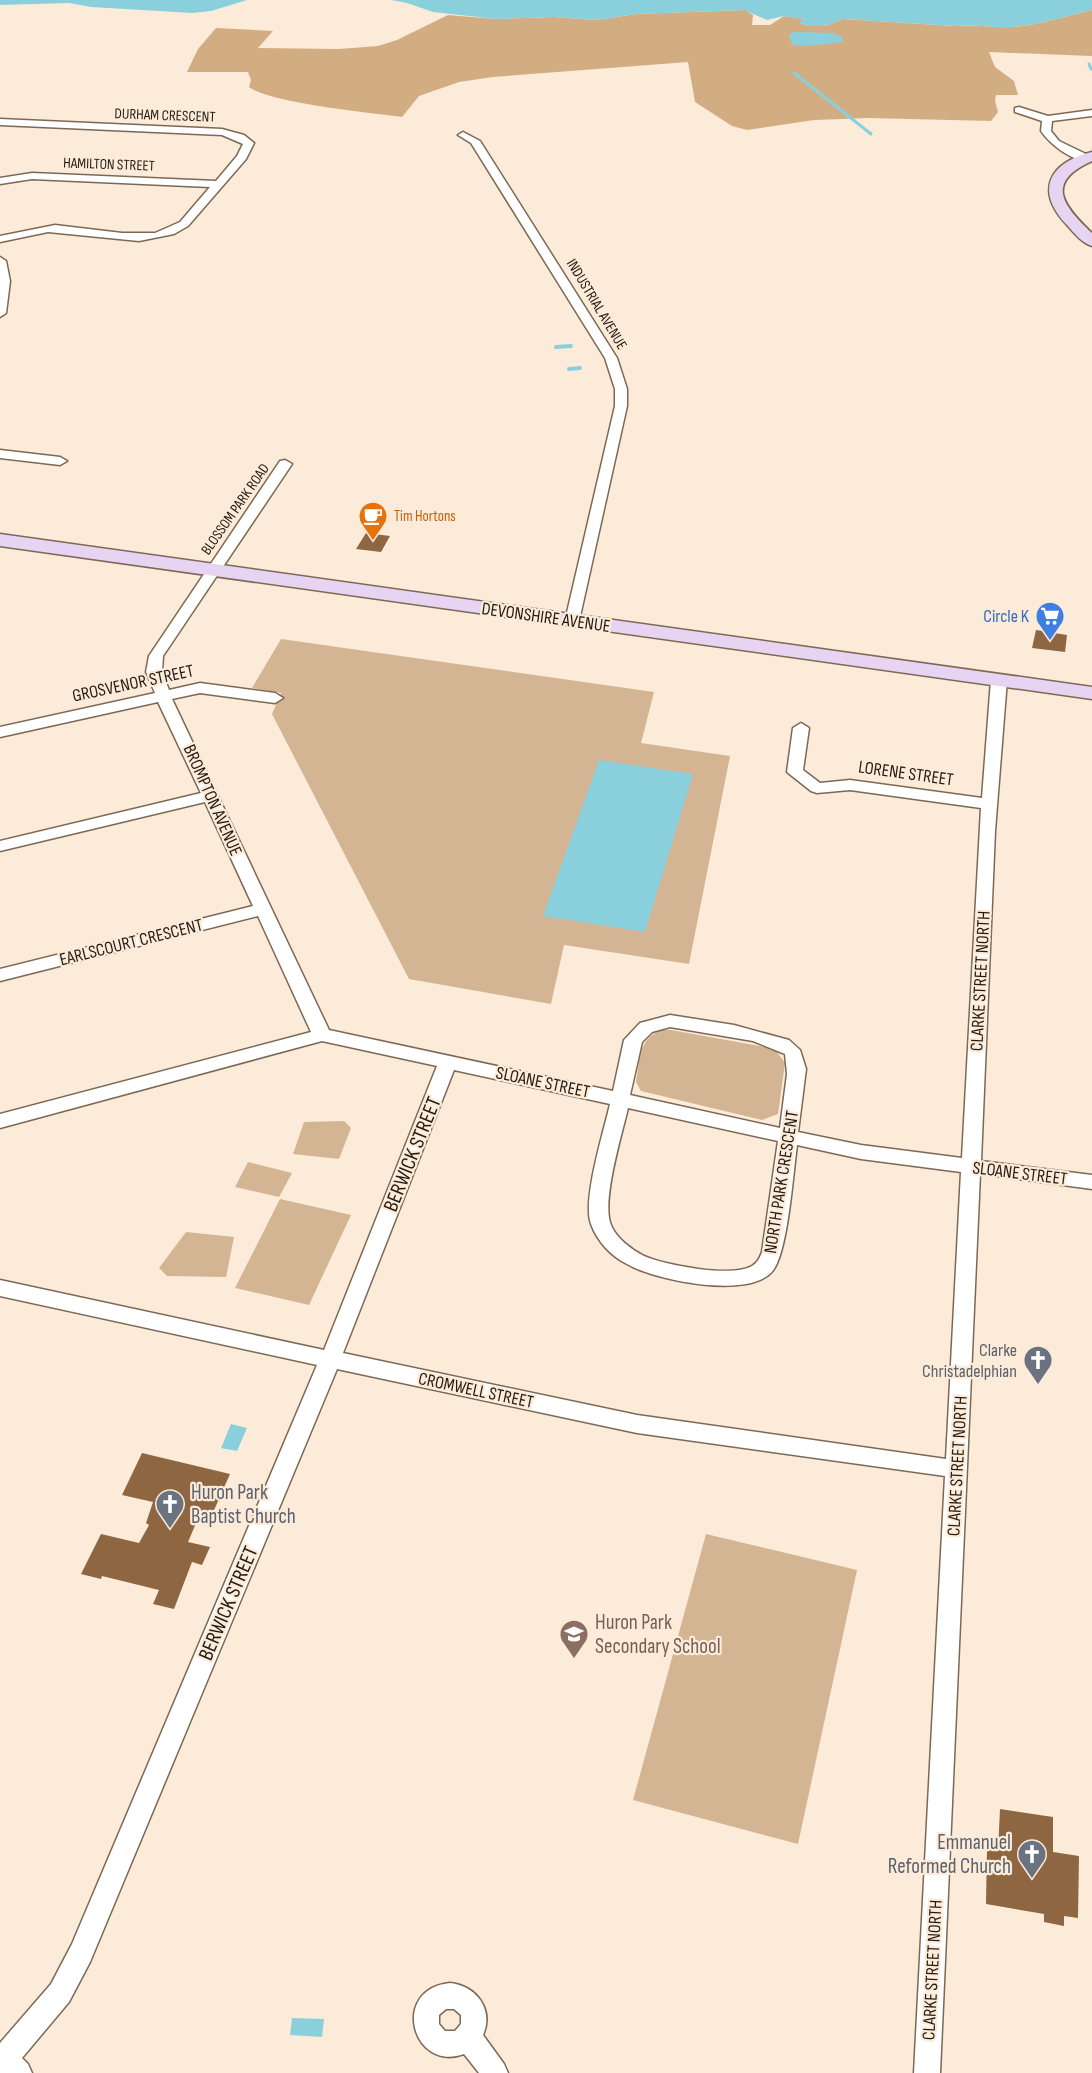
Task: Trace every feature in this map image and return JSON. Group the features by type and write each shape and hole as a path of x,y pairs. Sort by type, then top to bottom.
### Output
{"main road":[{"path":"1089,157 1060,177 1054,195 1065,216 1092,241"},
{"name":"DEVONSHIRE AVENUE","path":"0,540 1092,693"}],"street":[{"path":"1019,110 1047,119 1092,112"},
{"path":"1047,119 1046,131 1055,142 1089,157"},
{"name":"DURHAM CRESCENT","path":"0,122 222,132 240,137 249,143 248,148 184,224 175,231 140,236 52,228 0,239"},
{"name":"INDUSTRIAL AVENUE","path":"463,135 475,141 602,340 618,376 621,406 572,621"},
{"name":"HAMILTON STREET","path":"0,181 32,176 217,184"},
{"path":"0,261 4,281 0,313"},
{"path":"0,454 60,462"},
{"name":"BLOSSOM PARK ROAD","path":"211,571 285,464"},
{"name":"BROMPTON AVENUE","path":"211,571 156,656 154,672 322,1035"},
{"name":"CLARKE STREET NORTH","path":"927,2073 988,804 999,680"},
{"name":"GROSVENOR STREET","path":"0,732 163,695 210,688 274,698"},
{"name":"LORENE STREET","path":"801,728 795,772 818,788 850,785 988,804"},
{"path":"0,846 211,796"},
{"name":"EARLSCOURT CRESCENT","path":"0,975 262,909"},
{"name":"NORTH PARK CRESCENT","path":"680,1022 764,1038 782,1043 791,1050 797,1065 772,1252 767,1264 752,1275 726,1278 654,1267 628,1256 609,1238 601,1224 599,1206 620,1099 633,1040 645,1027 652,1024 680,1022"},
{"name":"SLOANE STREET","path":"0,1121 322,1035 861,1152 1092,1182"},
{"name":"BERWICK STREET","path":"7,2064 70,1976 330,1360 448,1062"},
{"name":"CROMWELL STREET","path":"0,1288 637,1424 957,1469"},
{"path":"468,2037 495,2073"}],"shaded area":[{"path":"745,10 753,15 752,25 770,25 784,16 804,19 800,23 808,26 825,26 843,19 1013,27 1092,10 1092,56 989,52 995,67 1014,81 1018,95 996,95 998,112 991,121 869,118 814,120 747,130 732,126 695,102 688,62 493,77 459,82 419,96 402,117 277,98 249,87 251,80 248,72 187,72 198,49 216,28 273,31 258,48 339,49 378,46 397,40 448,15 496,19 554,17 596,20 636,14"},
{"path":"281,639 654,692 641,743 730,756 689,964 564,945 551,1004 409,979 272,714 281,693 252,688"},
{"path":"661,1030 766,1047 777,1052 785,1063 778,1114 762,1120 641,1091 636,1082 641,1052 648,1039"},
{"path":"344,1121 351,1128 339,1159 293,1154 304,1122"},
{"path":"248,1162 292,1173 279,1197 235,1187"},
{"path":"280,1199 351,1215 309,1305 235,1288"},
{"path":"186,1232 234,1237 226,1277 167,1276 159,1268"},
{"path":"706,1534 857,1570 798,1844 633,1800"}],"water":[{"path":"0,0 247,0 211,11 192,13 91,7 69,3 0,5"},
{"path":"391,0 1092,0 1092,10 1013,27 843,19 825,26 808,26 799,23 804,19 784,16 767,20 744,10 636,14 596,20 554,17 496,19 433,12"},
{"path":"793,32 833,33 842,37 843,42 807,46 793,45 789,36"},
{"path":"599,760 693,774 645,932 543,916"},
{"path":"231,1424 247,1428 237,1451 221,1448"},
{"path":"292,2018 324,2019 322,2037 290,2035"}],"building":[{"name":"Tim Hortons","path":"366,533 390,536 381,552 356,549"},
{"name":"Circle K","path":"1036,630 1067,635 1065,652 1032,648"},
{"name":"Huron Park Baptist Church","path":"142,1453 230,1474 211,1517 200,1514 188,1542 210,1547 202,1565 192,1562 174,1609 153,1604 159,1590 102,1576 101,1579 81,1574 101,1534 139,1543 149,1525 146,1523 153,1502 122,1495"},
{"name":"Emmanuel Reformed Church","path":"1000,1809 1053,1817 1053,1852 1079,1856 1078,1918 1064,1916 1064,1926 1044,1922 1044,1914 986,1904 987,1849 998,1851"}],"waterway":[{"path":"1089,64 1091,69"},
{"path":"794,73 871,134"},
{"path":"556,347 571,346"},
{"path":"569,369 580,368"}],"place":[{"name":"Tim Hortons","path":"373,542"},
{"name":"Circle K","path":"1050,642"},
{"name":"Clarke Christadelphian","path":"1038,1386"},
{"name":"Huron Park Baptist Church","path":"170,1530"},
{"name":"Huron Park Secondary School","path":"574,1660"},
{"name":"Emmanuel Reformed Church","path":"1032,1880"}]}
